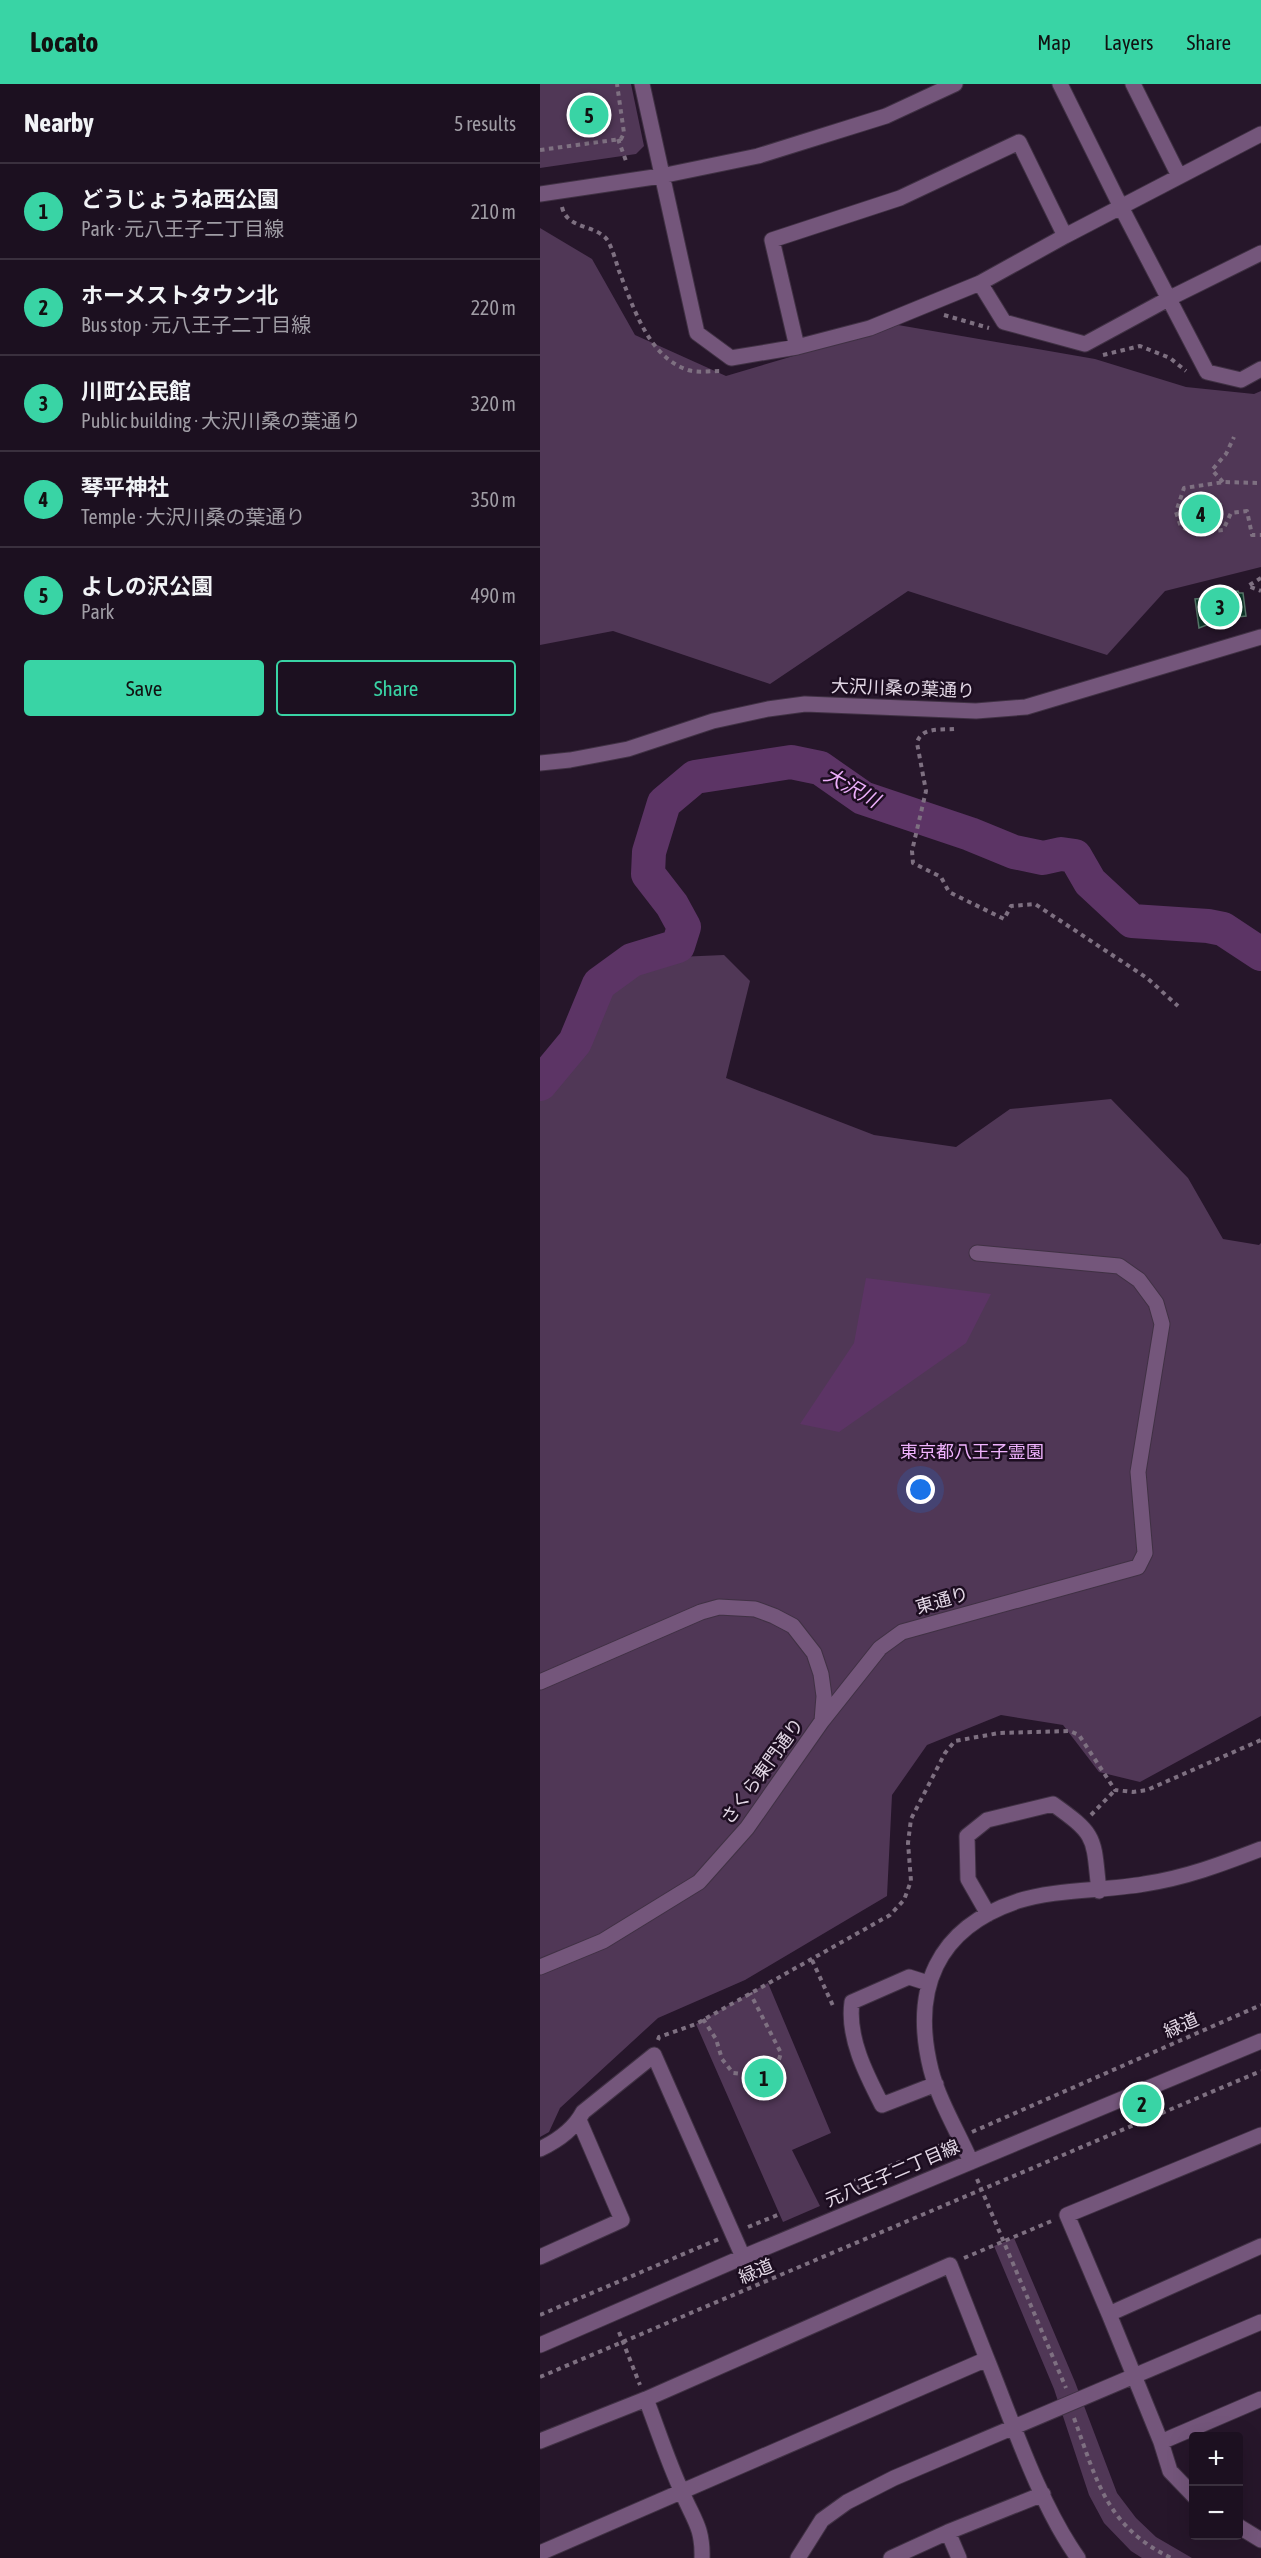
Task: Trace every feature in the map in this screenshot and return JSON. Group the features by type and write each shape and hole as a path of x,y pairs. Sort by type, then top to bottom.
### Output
{"street":[{"path":"642,84 697,333 731,358 797,346 870,328 980,283 1065,236 1261,135"},
{"path":"540,194 661,176 758,156 886,116 955,84"},
{"path":"1060,84 1207,372 1241,380 1261,369"},
{"path":"1133,84 1179,176"},
{"path":"797,346 772,240 900,198 1019,142 1065,236"},
{"path":"980,283 1004,322 1085,344 1168,299 1261,253"},
{"name":"大沢川桑の葉通り","path":"540,763 628,749 713,721 796,705 976,711 1026,707 1261,637"},
{"name":"東通り","path":"822,1721 880,1648 902,1632 1108,1573 1138,1567 1145,1553 1138,1472 1162,1324 1156,1303 1138,1280 1119,1266 977,1253"},
{"name":"さくら東門通り","path":"540,1682 701,1612 719,1607 747,1608 774,1616 793,1626 814,1653 821,1674 824,1696 822,1721 747,1828 699,1882 603,1941 540,1967"},
{"path":"988,1914 968,1879 967,1836 987,1820 1053,1804 1082,1824 1094,1841 1099,1891"},
{"path":"971,2162 936,2084 926,2043 924,2014 928,1983 941,1954 965,1931 988,1914 1019,1900 1099,1891 1198,1873 1261,1849"},
{"path":"928,1983 909,1977 852,2002 850,2016 864,2071 882,2105 936,2084"},
{"name":"元八王子二丁目線","path":"540,2345 743,2257 1261,2041"},
{"path":"540,2149 555,2141 579,2120 584,2112 654,2055 743,2257"},
{"path":"540,2257 622,2220 579,2120"},
{"path":"1189,2491 1170,2471 1161,2442 1067,2215 1261,2135"},
{"path":"1109,2314 1261,2247"},
{"path":"540,2441 646,2399 950,2265 1043,2494 1068,2544 1078,2558"},
{"path":"798,2558 822,2520 847,2502 894,2478 1261,2322"},
{"path":"540,2553 987,2359"},
{"path":"646,2399 682,2493 703,2539 702,2558"},
{"path":"1161,2442 1261,2399"},
{"path":"891,2558 948,2532 1043,2494"},
{"path":"1243,2529 1261,2540"},
{"path":"948,2532 959,2558"}],"path":[{"path":"540,150 618,140 624,133 617,84"},
{"path":"618,140 626,161"},
{"path":"1224,482 1212,470 1226,454 1234,437"},
{"path":"1257,483 1224,482 1184,488 1176,512 1180,527 1198,533 1223,530 1231,513 1247,511 1252,535 1261,535"},
{"path":"1261,578 1248,586 1261,591"},
{"path":"976,711 971,723 956,729 928,730 918,737 917,743 926,791 912,851 913,863 941,878 949,892 1004,919 1011,906 1035,904 1147,978 1178,1006"},
{"path":"1082,1824 1115,1790"},
{"path":"812,1960 835,2010 850,2016"},
{"path":"703,2019 716,2039 722,2060 733,2073 759,2076 776,2069 781,2053 750,1993"},
{"name":"緑道","path":"860,2189 856,2180 1261,2005"},
{"name":"緑道","path":"540,2377 1261,2071"},
{"path":"976,2179 1066,2389 1097,2482 1107,2503 1137,2538 1171,2558"},
{"path":"540,2314 780,2214"},
{"path":"950,2265 1067,2215"},
{"path":"619,2332 646,2399"}],"green space":[{"path":"540,84 631,84 644,146 636,154 540,168"},
{"path":"540,228 592,259 635,335 726,376 898,325 1095,359 1186,387 1254,394 1261,391 1261,567 1165,591 1107,655 908,591 770,684 613,631 540,645"},
{"name":"東京都八王子霊園","path":"724,955 750,981 726,1078 874,1135 956,1147 1010,1109 1111,1099 1188,1178 1223,1239 1259,1245 1261,1243 1261,1716 1140,1782 1099,1772 1063,1725 1001,1715 927,1745 892,1795 887,1896 745,1980 658,2018 560,2108 549,2132 540,2137 540,1091 614,978 677,957"},
{"path":"768,1983 831,2133 792,2150 820,2206 783,2222 696,2024"},
{"path":"1014,2238 1075,2382 1117,2493 1136,2518 1156,2537 1192,2558 1142,2558 1131,2551 1104,2523 1089,2495 1054,2389 994,2246"}],"shaded area":[{"path":"866,1278 991,1294 966,1343 839,1432 800,1424 854,1343"}],"building":[{"path":"1214,501 1215,505 1221,504 1222,519 1218,520 1218,528 1198,530 1197,524 1182,525 1180,508 1196,507 1195,502"},
{"path":"1238,591 1243,593 1246,616 1221,623 1220,620 1199,628 1195,599 1218,597 1218,594"}],"waterway":[{"name":"大沢川","path":"540,1084 575,1042 599,984 632,960 678,946 684,927 672,905 648,874 649,852 664,803 695,777 791,762 820,768 863,798 970,834 1014,852 1043,858 1061,854 1075,856 1090,882 1132,921 1223,929 1261,954"}],"place":[{"name":"よしの沢公園","path":"589,115"},
{"name":"琴平神社","path":"1201,514"},
{"name":"川町公民館","path":"1220,607"},
{"name":"どうじょうね西公園","path":"764,2078"},
{"name":"ホーメストタウン北","path":"1142,2104"}]}
